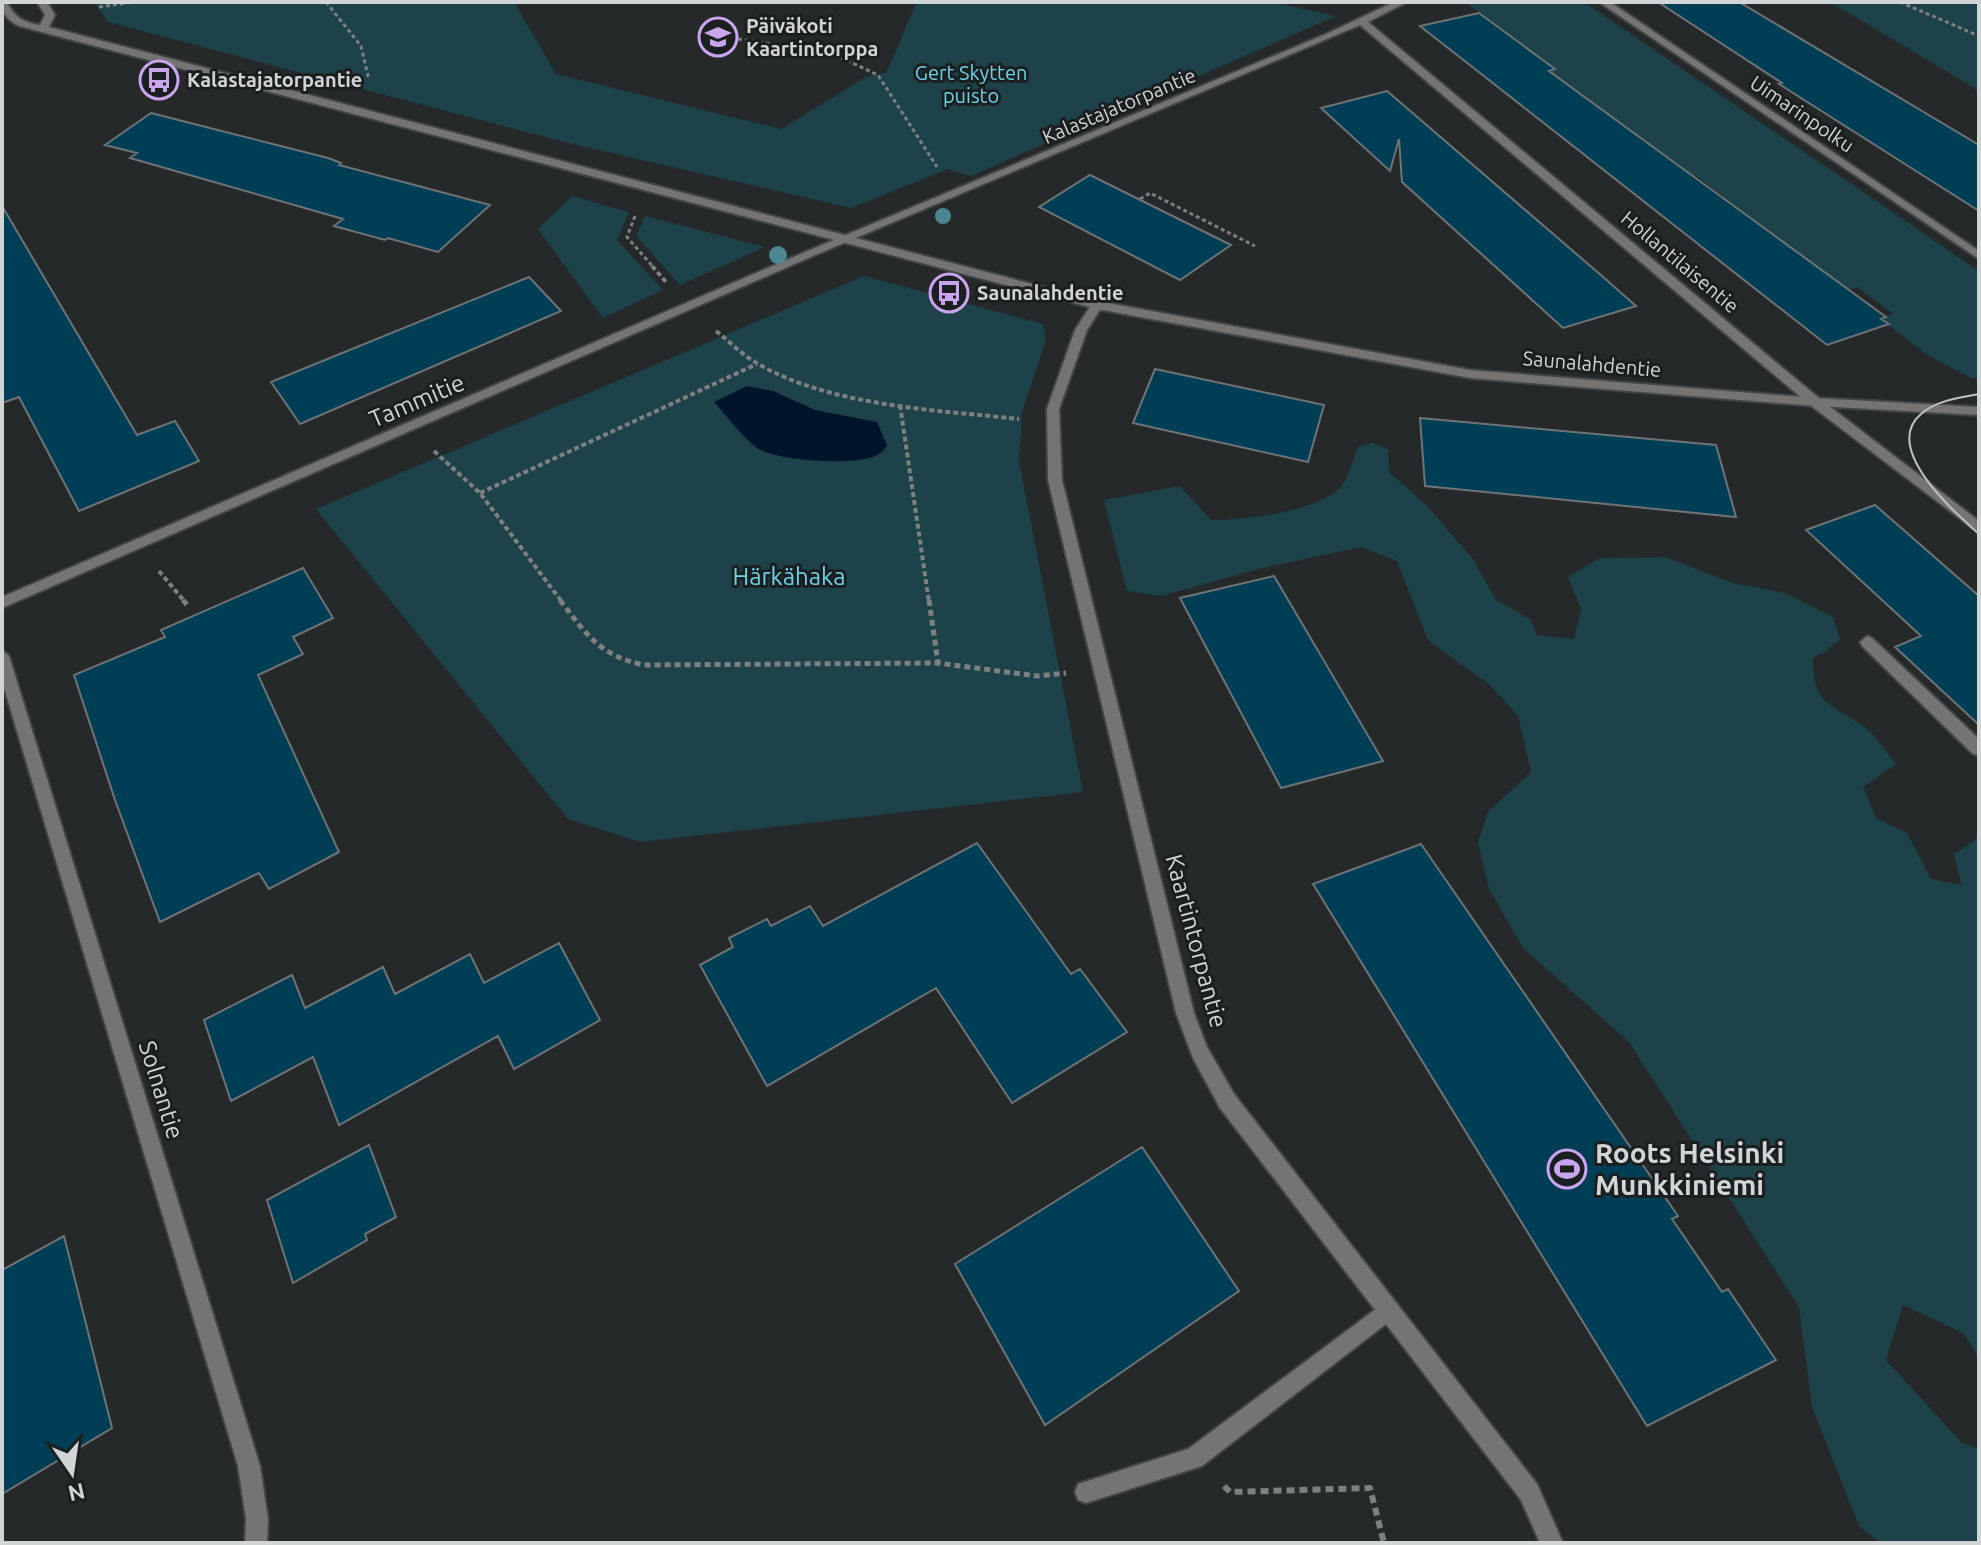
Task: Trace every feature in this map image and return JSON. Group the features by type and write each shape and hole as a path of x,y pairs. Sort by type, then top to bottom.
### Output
{"street":[{"name":"Saunalahdentie","path":"2,2 10,19 18,25 43,28 1097,305 1470,374 1815,402 1979,411"},
{"path":"42,2 50,15 43,28"},
{"name":"Kalastajatorpantie","path":"848,238 1329,36 1402,2"},
{"name":"Uimarinpolku","path":"1604,2 1979,256"},
{"name":"Hollantilaisentie","path":"1360,20 1815,402 1979,528"},
{"name":"Tammitie","path":"2,603 848,238"},
{"name":"Kaartintorpantie","path":"1097,305 1081,330 1053,409 1055,480 1185,1013 1200,1052 1227,1101 1529,1492 1552,1543"},
{"path":"1867,642 1979,749"},
{"name":"Solnantie","path":"2,656 249,1466 257,1519 256,1543"},
{"path":"1086,1492 1194,1458 1388,1310"}],"path":[{"path":"97,8 134,2"},
{"path":"326,2 367,56 369,96 365,112"},
{"path":"1900,2 1979,36"},
{"path":"717,36 829,52 878,75 943,176 945,199"},
{"path":"1140,199 1150,193 1255,246"},
{"path":"638,208 627,237 689,308 757,364 815,387 900,405 1052,422"},
{"path":"480,493 757,364"},
{"path":"900,405 938,663"},
{"path":"425,443 480,493 591,641 607,654 633,665 938,663 1037,676 1071,673"},
{"path":"158,570 188,606"},
{"path":"1194,1458 1230,1492 1370,1488 1384,1543"}],"green space":[{"name":"Gert Skytten puisto","path":"95,2 514,2 556,74 781,129 866,77 886,73 917,2 1272,2 1336,16 971,176 948,169 851,208 568,143 108,22"},
{"path":"1465,2 1584,2 1979,271 1979,379 1971,378 1926,354 1881,319 1893,314 1857,287 1845,291 1776,236 1719,198 1723,196 1696,176 1691,176 1549,71 1555,69"},
{"path":"1830,2 1979,2 1979,91 1961,80"},
{"path":"572,196 629,212 617,240 663,290 603,318 538,229"},
{"path":"645,216 765,247 680,285 636,236"},
{"name":"Härkähaka","path":"864,276 1043,324 1046,340 1022,412 1019,461 1083,792 640,842 568,819 316,509"},
{"path":"1372,443 1388,449 1389,472 1426,505 1473,559 1496,600 1530,619 1537,635 1574,639 1581,609 1568,577 1600,558 1665,557 1733,583 1785,593 1833,617 1840,639 1813,658 1817,686 1827,702 1871,733 1896,764 1863,787 1876,818 1907,833 1931,879 1961,885 1954,854 1979,837 1979,1358 1963,1333 1903,1305 1886,1360 1962,1443 1979,1449 1979,1543 1880,1543 1859,1526 1812,1407 1799,1307 1629,1042 1523,948 1489,889 1478,842 1488,812 1531,772 1518,716 1491,686 1428,640 1397,561 1361,547 1263,568 1161,596 1127,591 1104,500 1180,486 1211,520 1279,513 1314,503 1340,488 1358,447"}],"shaded area":[{"path":"747,386 773,391 815,410 877,422 887,445 879,454 855,460 818,461 767,453 745,438 714,402"}],"building":[{"path":"1658,2 1739,2 1979,145 1979,211 1779,84 1782,83"},
{"path":"1479,13 1555,69 1549,71 1886,317 1881,319 1889,324 1827,345 1420,26"},
{"path":"1387,91 1636,306 1563,328 1402,182 1399,139 1390,171 1321,108"},
{"path":"151,113 328,158 341,163 339,165 490,205 438,252 388,238 385,240 334,226 343,219 130,158 137,153 105,145"},
{"path":"1090,175 1231,245 1180,280 1039,207"},
{"path":"2,206 137,435 175,421 199,461 79,511 19,397 2,403"},
{"path":"529,277 561,311 300,424 271,382"},
{"path":"1155,369 1324,405 1308,462 1133,423"},
{"path":"1420,418 1716,445 1736,517 1425,486"},
{"path":"1875,505 1979,596 1979,725 1895,647 1921,636 1806,530"},
{"path":"303,568 333,618 293,637 303,654 258,675 339,852 269,889 259,873 160,922 74,675 165,637 161,630"},
{"path":"1274,576 1383,761 1281,788 1180,598"},
{"path":"977,843 1071,974 1080,969 1127,1032 1012,1103 936,988 767,1086 700,965 733,947 729,938 767,919 771,926 810,906 823,926"},
{"name":"Roots Helsinki Munkkiniemi","path":"1421,844 1678,1216 1672,1219 1722,1292 1728,1289 1776,1360 1647,1426 1313,884"},
{"path":"559,943 600,1020 514,1069 498,1036 339,1125 313,1057 231,1101 204,1020 292,975 305,1008 383,967 395,994 470,954 484,983"},
{"path":"369,1145 396,1217 365,1234 367,1240 293,1283 267,1200"},
{"path":"1142,1147 1239,1291 1045,1425 955,1264"},
{"path":"64,1236 112,1428 2,1494 2,1270"}],"tram line":[{"path":"1979,394 1948,400 1927,409 1911,428 1910,444 1915,461 1926,479 1979,534"}],"place":[{"name":"Päiväkoti Kaartintorppa","path":"718,37"},
{"name":"Kalastajatorpantie","path":"159,80"},
{"name":"Saunalahdentie","path":"949,293"},
{"name":"Roots Helsinki Munkkiniemi","path":"1567,1169"}]}
